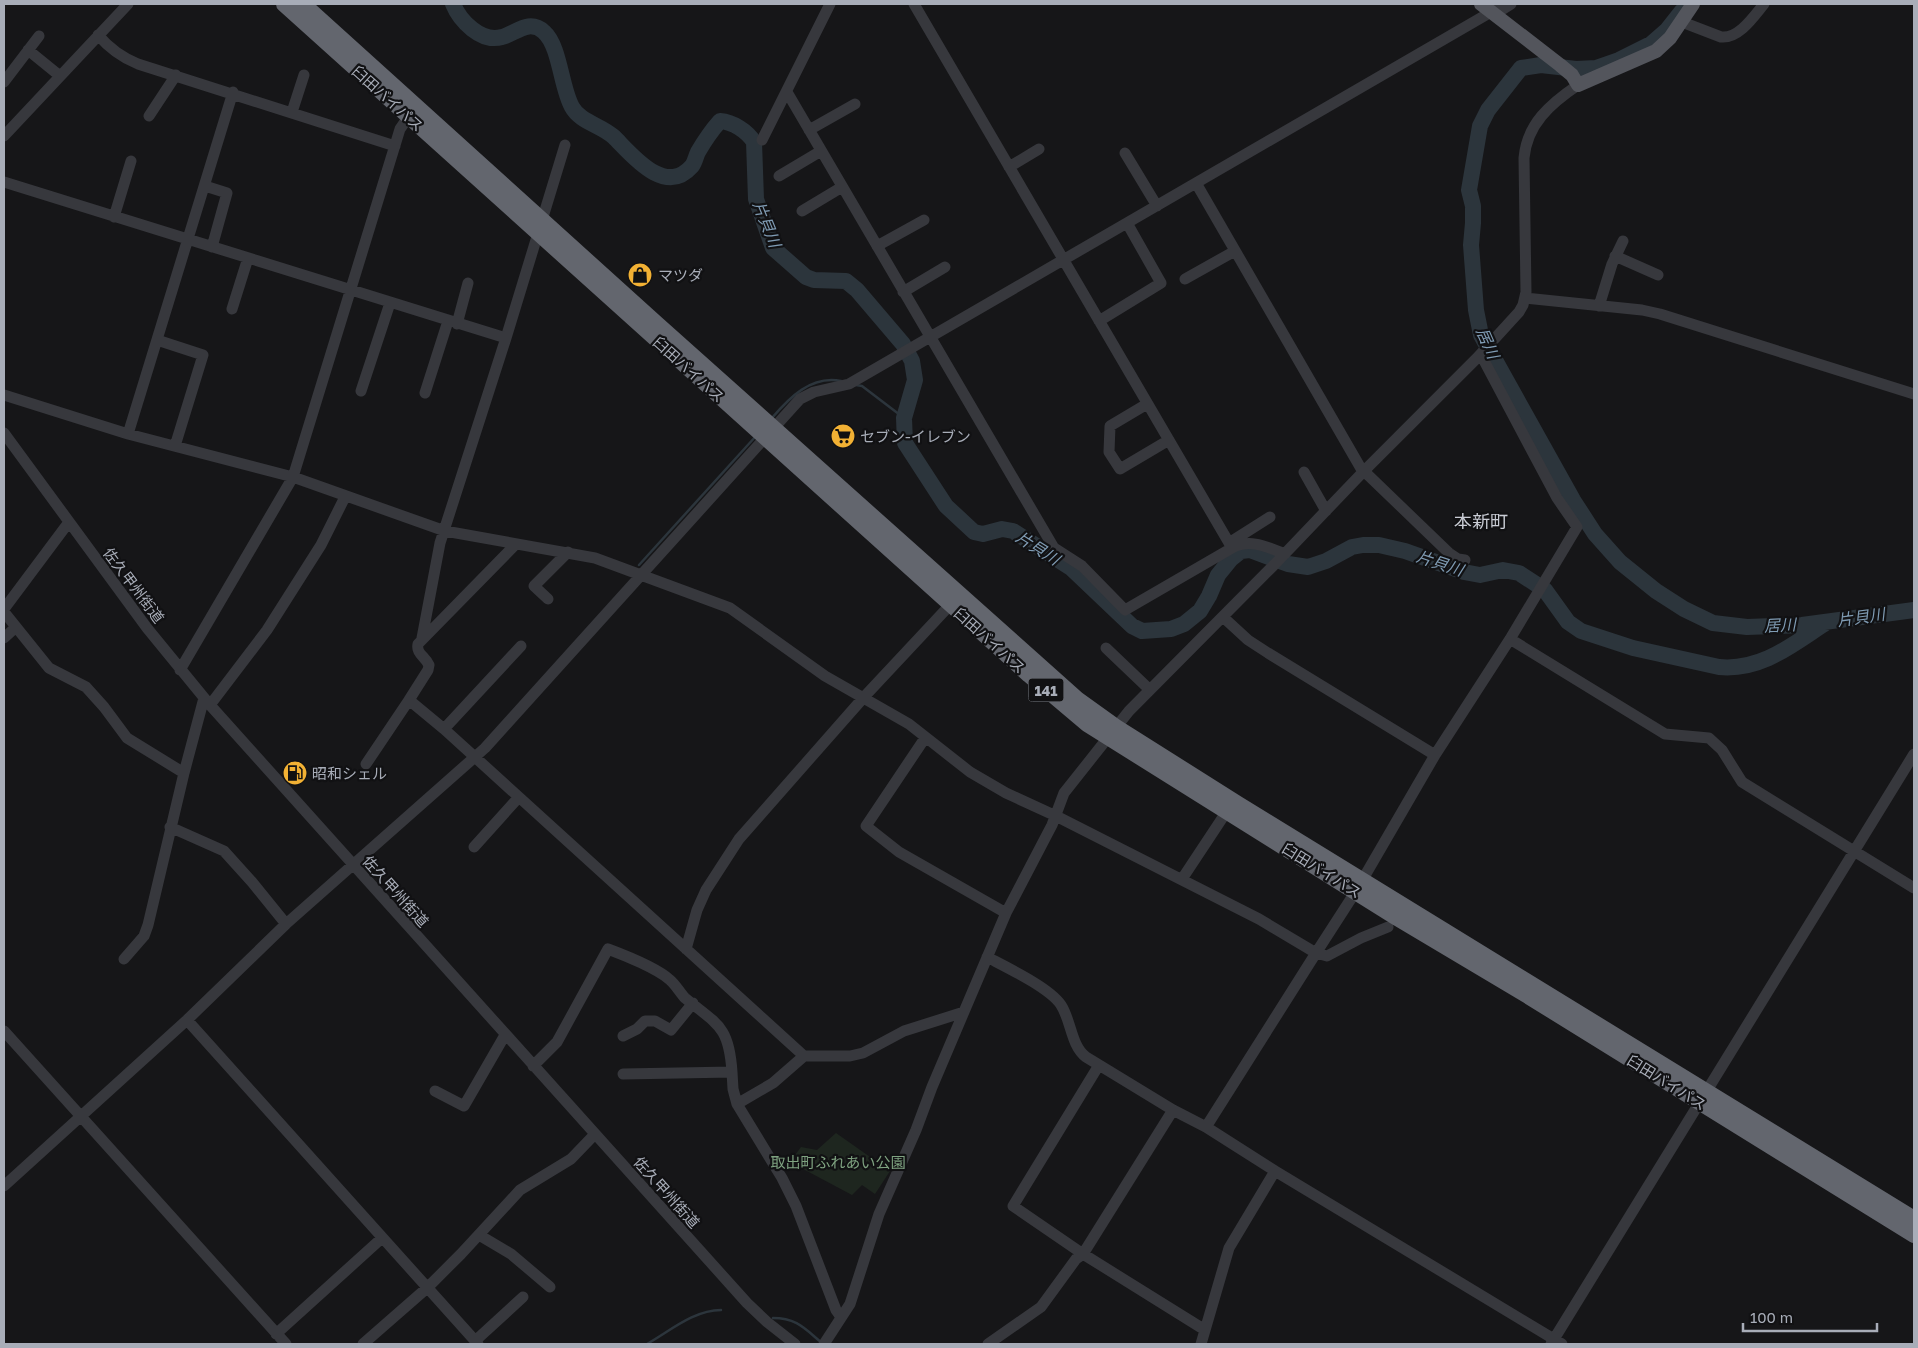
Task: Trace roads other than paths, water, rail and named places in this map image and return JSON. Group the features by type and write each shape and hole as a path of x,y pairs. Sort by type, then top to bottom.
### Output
{"highway":[{"name":"臼田バイパス","path":"284,4 408,116 540,227"},
{"name":"臼田バイパス","path":"302,4 540,227 1112,732 1227,811 1359,885"},
{"name":"臼田バイパス","path":"770,432 951,604 1067,708 1112,732 1703,1096 1914,1219"},
{"name":"臼田バイパス","path":"1703,1096 1914,1235"}],"main road":[{"path":"1497,6 1564,68 1578,85 1656,51 1670,38 1694,4"}],"street":[{"path":"4,136 128,4"},
{"path":"762,140 830,4"},
{"path":"914,4 1230,545"},
{"path":"1682,22 1728,38 1733,36 1748,22 1764,4"},
{"path":"4,1186 187,1020 286,924 474,758 795,403 805,396 849,384 1063,261 1497,6"},
{"path":"4,82 39,36"},
{"path":"98,36 128,60 233,92 395,146"},
{"path":"28,50 60,76"},
{"path":"149,116 176,75"},
{"path":"292,112 304,75"},
{"path":"824,1344 850,1304 879,1214 1006,913 1056,816 1064,794 1112,732 1150,690 1485,350 1519,312 1525,298 1525,146 1532,127 1544,112 1578,85"},
{"path":"128,434 233,92"},
{"path":"787,92 1054,548 1082,566 1124,610 1230,545 1270,517"},
{"path":"809,130 855,104"},
{"path":"180,670 293,477 400,129 408,116"},
{"path":"366,764 428,670 429,665 419,654 417,648 422,638 440,543 506,338 565,145"},
{"path":"1009,167 1039,149"},
{"path":"779,176 821,151"},
{"path":"1126,153 1157,206"},
{"path":"114,217 132,160"},
{"path":"4,182 506,338"},
{"path":"1196,183 1363,472 1449,554 1458,559 1465,560"},
{"path":"204,186 227,193 212,247"},
{"path":"802,211 842,187"},
{"path":"877,246 924,220"},
{"path":"1098,321 1162,283 1127,223"},
{"path":"1599,306 1615,256 1622,241"},
{"path":"1185,279 1236,251"},
{"path":"1615,256 1658,275"},
{"path":"232,309 248,258"},
{"path":"903,292 945,266"},
{"path":"425,393 468,283"},
{"path":"1525,298 1642,310 1660,314 1914,394"},
{"path":"362,391 390,303"},
{"path":"157,340 203,355 175,446"},
{"path":"1206,1127 1359,885 1435,755 1510,639 1577,527 1557,498 1485,350"},
{"path":"4,395 128,434 293,477 445,531 595,558 730,608 825,676 909,724 970,772 1006,793 1056,816 1259,919 1316,953 1327,956 1361,938 1388,927"},
{"path":"1147,404 1110,426 1109,452 1120,469 1169,440"},
{"name":"佐久甲州街道","path":"4,433 180,670 352,864 747,1302 767,1322 795,1344"},
{"path":"1304,472 1326,511"},
{"path":"124,959 144,936 184,773 207,701 267,630 321,545 345,497"},
{"path":"69,522 4,610 49,668 86,686 127,738 184,773"},
{"path":"1230,545 1248,543 1262,545 1284,555"},
{"path":"422,638 516,544"},
{"path":"548,599 534,586 568,552"},
{"path":"686,949 697,910 706,890 730,851 754,821 864,698 951,604"},
{"path":"1223,617 1248,640 1435,755"},
{"path":"4,638 16,627"},
{"path":"1510,639 1665,734 1709,738 1722,750 1742,782 1914,888"},
{"path":"444,729 521,646"},
{"path":"1106,648 1150,690"},
{"path":"408,700 444,729 804,1056"},
{"path":"925,738 866,826 899,852 1006,913"},
{"path":"988,957 1030,981 1056,999 1064,1010 1081,1054 1173,1110 1206,1127 1556,1343 1703,1096 1914,754"},
{"path":"474,847 518,798"},
{"path":"1182,879 1227,811"},
{"path":"170,827 224,851 286,924"},
{"path":"534,1066 557,1042 608,949 626,956 669,979 685,997 719,1026 730,1050 733,1089 737,1104 782,1178 796,1206 836,1310 842,1317"},
{"path":"623,1036 637,1029 645,1020 655,1021 672,1030 693,1003"},
{"path":"737,1104 773,1083 804,1056 850,1056 863,1053 904,1032 964,1012"},
{"path":"187,1020 476,1342 523,1297"},
{"path":"4,1031 286,1344"},
{"path":"435,1091 464,1106 506,1035"},
{"path":"1100,1065 1013,1206 1083,1254 1205,1330"},
{"path":"623,1074 732,1072"},
{"path":"988,1344 1041,1307 1076,1260 1083,1254 1173,1110"},
{"path":"363,1344 427,1288 520,1190 571,1159 596,1134"},
{"path":"1202,1344 1229,1248 1275,1171"},
{"path":"479,1235 511,1254 550,1287"},
{"path":"276,1334 382,1238"}],"waterway":[{"name":"片貝川","path":"453,4 466,23 479,34 486,37 502,37 522,28 533,26 544,32 554,47 568,99 576,112 585,120 609,133 639,162 660,175 671,177 682,174 692,166 698,152 720,121 735,125 748,134 754,142 756,199 773,248 806,277 814,280 846,281 857,290 903,344 912,361 915,380 904,418 905,443 946,506 974,532 983,534 1002,529 1013,531 1071,568 1132,626 1142,631 1171,629 1184,624 1200,611 1218,575 1231,559 1241,551 1250,550 1288,564 1308,567 1326,561 1352,547 1363,545 1379,545 1405,551 1464,572 1480,575 1503,570 1519,573 1545,590 1568,622 1581,631 1633,648 1719,667 1749,665 1763,660 1789,647 1827,622"},
{"name":"居川","path":"1682,11 1667,30 1651,44 1619,60 1596,68 1576,69 1541,65 1521,68 1488,110 1480,126 1469,190 1473,206 1471,245 1476,310 1481,335 1573,500 1595,534 1620,562 1656,591 1684,609 1713,623 1747,627 1802,625 1914,610"},
{"path":"771,419 793,396 810,385 820,381 841,381"},
{"path":"856,385 862,386 904,418"},
{"path":"639,565 756,436"},
{"path":"647,1344 692,1317 701,1313 721,1310"},
{"path":"773,1318 795,1322 822,1343"}],"place":[{"name":"マツダ","path":"640,275"},
{"name":"セブン-イレブン","path":"843,436"},
{"name":"昭和シェル","path":"295,773"}],"district":[{"name":"本新町","path":"1481,521"}],"park label":[{"name":"取出町ふれあい公園","path":"838,1162"}]}
